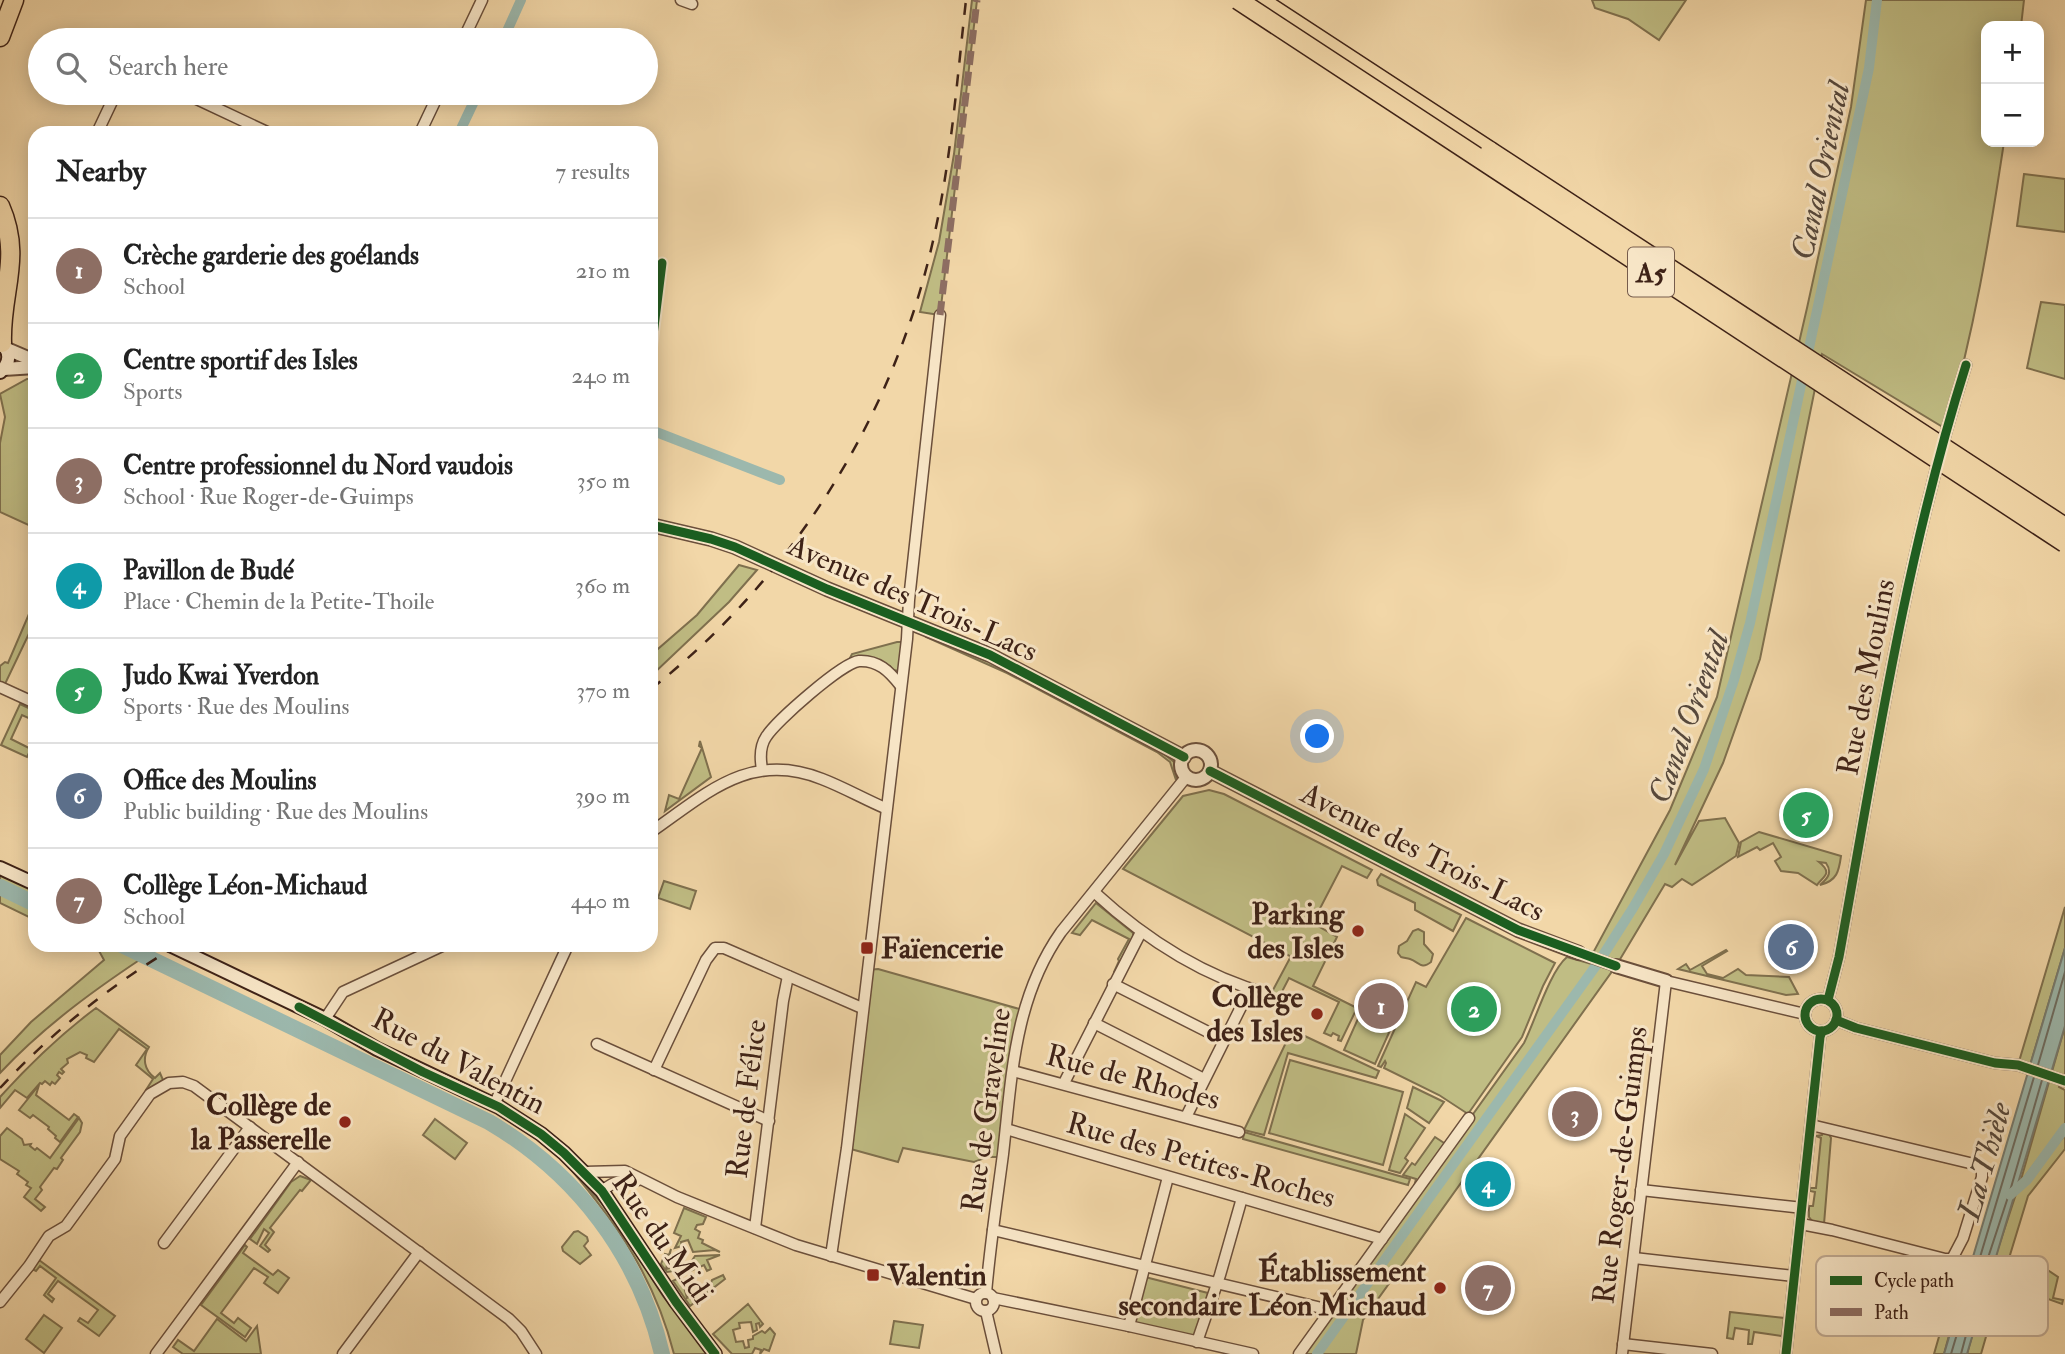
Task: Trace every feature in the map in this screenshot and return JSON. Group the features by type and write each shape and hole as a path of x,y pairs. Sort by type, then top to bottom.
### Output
{"highway":[{"path":"0,24 13,0"},
{"path":"0,37 13,0"},
{"name":"A5","path":"1238,0 2065,543"},
{"name":"A5","path":"1259,0 2065,527"},
{"path":"0,206 11,249 1,328 3,344"},
{"path":"0,259 0,273"}],"street":[{"path":"469,28 482,0"},
{"path":"100,126 110,105"},
{"path":"210,105 254,126"},
{"path":"423,126 433,105"},
{"path":"831,1256 847,1148 908,621 940,315"},
{"path":"3,344 28,357"},
{"path":"2,371 8,362 3,344"},
{"name":"Rue des Moulins","path":"1828,1000 1841,946 1910,571 1946,429 1966,365"},
{"path":"2,371 28,368"},
{"name":"Avenue des Trois-Lacs","path":"658,527 725,543 828,589 990,655 1184,757"},
{"path":"762,769 761,753 766,736 798,705 846,666 856,662 873,663 887,670 900,685"},
{"path":"0,687 28,700"},
{"path":"1193,750 1205,752 1210,759 1210,771 1200,779 1187,776 1182,768 1184,757 1193,750"},
{"path":"658,827 724,782 762,769 785,769 821,778 885,808"},
{"name":"Avenue des Trois-Lacs","path":"1210,771 1518,930 1579,953"},
{"name":"Rue de Graveline","path":"990,1296 993,1230 1013,1071 1020,1023 1036,976 1055,941 1187,776"},
{"path":"0,868 28,881"},
{"path":"1094,892 1140,932 1185,960 1246,988 1268,994"},
{"path":"1064,1083 1140,932"},
{"path":"654,1070 706,960 715,948 724,948 862,1008"},
{"name":"Rue du Valentin","path":"185,952 326,1019 377,1049 494,1105 541,1134 585,1172"},
{"path":"326,1019 343,992 429,952"},
{"path":"494,1105 565,952"},
{"path":"1579,953 1666,981 1805,1014"},
{"name":"Rue de Félice","path":"755,1228 788,976"},
{"name":"Rue Roger-de-Guimps","path":"1623,1349 1666,981"},
{"path":"1113,984 1224,1040"},
{"path":"1186,1117 1245,999 1246,988"},
{"path":"1828,1000 1836,1010 1836,1020 1831,1027 1822,1031 1812,1028 1805,1014 1813,1001 1828,1000"},
{"path":"1836,1020 1856,1028 1996,1063 2018,1065 2063,1080"},
{"path":"1094,1023 1204,1079"},
{"path":"1786,1354 1822,1031"},
{"path":"597,1044 769,1121"},
{"name":"Rue de Rhodes","path":"1013,1071 1239,1132"},
{"path":"0,1302 49,1236 66,1226 112,1164 117,1155 120,1136 157,1089 169,1083 189,1084 509,1319 521,1331 536,1354"},
{"path":"1299,1354 1469,1118"},
{"path":"1811,1125 1978,1165 1982,1177 1963,1238 1954,1256"},
{"path":"164,1243 250,1127"},
{"name":"Rue des Petites-Roches","path":"1006,1129 1382,1239"},
{"path":"156,1354 298,1162"},
{"path":"585,1172 625,1171 639,1180 755,1228 831,1256 976,1299"},
{"name":"Rue du Midi","path":"585,1172 602,1191 676,1302 715,1354"},
{"path":"1129,1326 1168,1177"},
{"path":"602,1191 613,1182 623,1179 639,1180"},
{"path":"1641,1190 1803,1208"},
{"path":"1197,1342 1242,1198"},
{"path":"1801,1224 1933,1256"},
{"path":"993,1230 1330,1310"},
{"path":"343,1354 419,1252"},
{"path":"1634,1258 1794,1276"},
{"path":"976,1299 980,1294 1253,1354"},
{"path":"986,1311 993,1307 990,1296"},
{"path":"976,1299 978,1308 986,1311"},
{"path":"986,1311 996,1354"},
{"name":"Rue du Midi","path":"700,1332 724,1354"},
{"path":"1623,1349 1712,1354"}],"shaded area":[{"path":"972,0 977,0 940,315 920,312 939,242 954,154"},
{"path":"1592,0 1686,0 1659,40 1628,19 1595,8"},
{"path":"1866,0 2024,0 2022,21 1981,21 1981,147 2003,147 1980,286 1946,429 1822,354 1760,659 1723,763 1675,865 1699,821 1725,818 1739,843 1736,856 1692,885 1682,879 1672,887 1665,884 1616,966 1593,955 1594,951 1670,810 1717,697 1851,107"},
{"path":"2024,174 2065,179 2065,232 2017,226"},
{"path":"2041,302 2065,305 2065,379 2027,368"},
{"path":"28,379 28,525 0,512 0,443 5,417 0,394"},
{"path":"739,565 757,570 729,602 658,669 658,649 697,615"},
{"path":"28,616 28,636 5,684 0,682 0,666 8,663"},
{"path":"927,634 999,664 1159,750 1178,765 1176,780 1170,762 1157,752 1007,673 926,637"},
{"path":"902,642 899,671 890,666 849,660 852,654"},
{"path":"20,704 28,708 28,718 22,715 11,739 28,748 27,757 1,745"},
{"path":"700,741 711,777 665,811 669,795 679,799 702,748 699,746"},
{"path":"1209,790 1224,794 1372,870 1367,878 1342,866 1314,920 1319,922 1318,926 1337,937 1313,986 1357,1008 1341,1041 1338,1040 1339,1036 1333,1033 1331,1036 1324,1033 1339,1002 1289,978 1273,1009 1265,1005 1290,956 1123,869 1183,796"},
{"path":"1759,832 1841,856 1836,875 1820,885 1827,878 1829,870 1826,863 1819,862 1826,872 1817,885 1798,873 1781,871 1775,861 1781,857 1773,843 1760,850 1757,847 1738,857 1741,842"},
{"path":"0,873 28,887 28,917 0,903"},
{"path":"1381,874 1461,915 1453,931 1415,910 1415,903 1378,885 1377,880"},
{"path":"664,881 696,891 690,909 658,898"},
{"path":"1096,903 1133,933 1115,973 1118,959 1129,939 1092,920 1080,935 1072,933"},
{"path":"2065,907 2065,948 2029,1069 2018,1065"},
{"path":"1466,918 1555,963 1522,1037 1468,1114 1439,1095 1384,1068 1385,1061 1381,1067 1378,1066 1416,982 1426,987"},
{"path":"1418,929 1424,932 1424,944 1433,954 1431,962 1425,965 1401,957 1398,953 1399,946"},
{"path":"1726,950 1702,966 1707,974 1723,978 1738,969 1746,975 1789,977 1798,994 1786,995 1678,969 1686,964 1690,970"},
{"path":"100,952 151,952 73,1007 0,1073 0,1055 31,1022 104,960"},
{"path":"1567,957 1613,970 1363,1320 1356,1354 1301,1354 1524,1043 1555,973"},
{"path":"878,969 1023,1010 1002,1157 987,1157 974,1162 903,1148 898,1162 847,1148 867,970"},
{"path":"96,1008 149,1047 145,1055 146,1068 155,1078 160,1073 163,1080 149,1091 146,1090 153,1079 136,1065 147,1049 119,1029 94,1062 80,1052 67,1059 68,1063 61,1069 64,1072 59,1072 57,1075 60,1078 55,1084 52,1082 50,1085 45,1081 40,1083 27,1098 15,1090 0,1108 0,1097 22,1073"},
{"path":"1361,1012 1392,1026 1375,1064 1344,1050"},
{"path":"2065,1026 2065,1081 2061,1079 2059,1087 2065,1090 2065,1124 2020,1183"},
{"path":"1292,1030 1379,1071 1376,1078 1288,1053 1264,1135 1244,1130"},
{"path":"1290,1060 1403,1092 1383,1165 1269,1133"},
{"path":"39,1085 36,1095 69,1120 74,1114 78,1117 60,1142 49,1127 33,1115 30,1118 19,1110"},
{"path":"1413,1087 1444,1102 1429,1123 1407,1108"},
{"path":"1405,1114 1425,1128 1405,1158 1408,1161 1400,1173 1389,1170"},
{"path":"79,1118 82,1123 80,1132 61,1158 63,1160 57,1169 54,1168 40,1187 42,1190 35,1199 45,1207 41,1211 24,1197 31,1188 26,1185 28,1182 17,1174 19,1171 0,1159 0,1136 7,1128 22,1139 24,1145 31,1144 35,1150 37,1148 50,1158"},
{"path":"435,1119 467,1143 455,1159 423,1135"},
{"path":"1244,1132 1410,1179 1408,1185 1243,1139"},
{"path":"1829,1134 1831,1138 1824,1224 1813,1222 1809,1217 1809,1206 1813,1206 1815,1192 1810,1191 1810,1188 1816,1188 1821,1138 1816,1136"},
{"path":"2065,1135 2065,1149 2028,1196 2010,1256 1996,1256 2016,1194"},
{"path":"1435,1137 1447,1145 1414,1187 1416,1179 1403,1175 1412,1163 1415,1165"},
{"path":"569,1167 609,1211 663,1296 709,1354 674,1354 656,1301 633,1254"},
{"path":"300,1176 311,1180 270,1228 274,1232 265,1245 270,1250 268,1252 260,1246 269,1233 264,1229 257,1244 250,1239 291,1182"},
{"path":"684,1208 706,1217 703,1224 697,1225 695,1229 700,1232 698,1238 720,1252 693,1252 688,1240 675,1248 681,1236 674,1233"},
{"path":"578,1231 587,1237 588,1241 584,1246 591,1255 580,1264 563,1251 562,1247 574,1232"},
{"path":"245,1245 247,1247 243,1253 273,1275 278,1270 289,1278 278,1293 264,1283 268,1277 254,1268 221,1313 234,1323 238,1318 251,1328 245,1337 201,1305"},
{"path":"671,1249 666,1269 691,1262 695,1256 720,1255 707,1260 711,1269 707,1271 704,1265 681,1275 687,1298 709,1289 712,1280 723,1275 725,1279 690,1306 673,1281 677,1279 674,1271 667,1272 661,1264 665,1254 669,1255"},
{"path":"39,1260 115,1316 99,1336 78,1321 80,1318 88,1323 98,1310 58,1281 48,1294 54,1299 52,1302 44,1295 56,1278 40,1266 36,1271 32,1269"},
{"path":"2048,1271 2058,1277 2053,1298 2063,1300 2062,1304 2048,1299"},
{"path":"1145,1277 1208,1293 1194,1337 1138,1326 1134,1322"},
{"path":"748,1304 763,1324 760,1327 759,1323 756,1324 757,1330 753,1332 751,1322 739,1323 740,1328 733,1330 736,1342 743,1341 745,1348 749,1347 748,1340 762,1331 765,1333 770,1328 775,1334 769,1351 764,1349 760,1354 761,1350 755,1348 752,1354 732,1354 713,1334"},
{"path":"1730,1312 1784,1318 1782,1336 1754,1332 1752,1344 1748,1344 1749,1330 1735,1328 1733,1339 1727,1338"},
{"path":"44,1315 62,1328 44,1353 26,1339"},
{"path":"217,1319 246,1341 257,1326 261,1354 183,1354 173,1347 178,1340 194,1351"},
{"path":"894,1321 923,1325 919,1348 890,1344"},
{"path":"1939,1336 1949,1336 1944,1354 1934,1354"},
{"path":"1972,1336 1986,1336 1981,1354 1967,1354"}],"water":[{"path":"2065,948 2065,1026 1996,1256 1973,1256"},
{"path":"1949,1336 1972,1336 1967,1354 1944,1354"}],"waterway":[{"path":"508,28 521,0"},
{"name":"Canal Oriental","path":"1317,1354 1600,960 1664,854 1704,769 1750,623 1869,68 1877,0"},
{"path":"462,126 472,105"},
{"path":"658,433 780,480"},
{"path":"0,887 28,901"},
{"path":"137,952 489,1122 521,1143 550,1166 600,1220 638,1283 662,1354"},
{"name":"La Thièle","path":"2010,1195 2027,1180 2065,1128"}],"railway":[{"path":"658,683 702,645 749,597 792,545 830,489 864,431 892,370 915,306 933,241 953,121 966,0"},
{"path":"0,1088 84,1010 167,952"}],"marked path":[{"path":"940,315 977,0"}],"cycle path":[{"path":"658,295 662,263"},
{"path":"1828,1000 1839,957 1893,659 1925,511 1966,365"},
{"path":"658,527 735,547 827,589 990,655 1184,757"},
{"path":"1210,771 1518,930 1616,966"},
{"path":"1821,999 1832,1004 1837,1015 1832,1026 1821,1031 1810,1026 1805,1015 1810,1004 1821,999"},
{"path":"299,1007 423,1072 499,1107 541,1134 564,1153 602,1191 676,1302 715,1354"},
{"path":"1836,1020 1856,1028 1995,1063 2018,1065 2065,1081"},
{"path":"1786,1354 1822,1031"}],"place":[{"name":"Judo Kwai Yverdon","path":"1806,815"},
{"name":"Parking des Isles","path":"1358,931"},
{"name":"Office des Moulins","path":"1791,947"},
{"name":"Faïencerie","path":"867,948"},
{"name":"Crèche garderie des goélands","path":"1381,1006"},
{"name":"Centre sportif des Isles","path":"1474,1009"},
{"name":"Collège des Isles","path":"1317,1014"},
{"name":"Centre professionnel du Nord vaudois","path":"1575,1114"},
{"name":"Collège de la Passerelle","path":"345,1122"},
{"name":"Pavillon de Budé","path":"1488,1184"},
{"name":"Valentin","path":"873,1275"},
{"name":"Établissement secondaire Léon Michaud","path":"1440,1288"},
{"name":"Collège Léon-Michaud","path":"1488,1288"}]}
